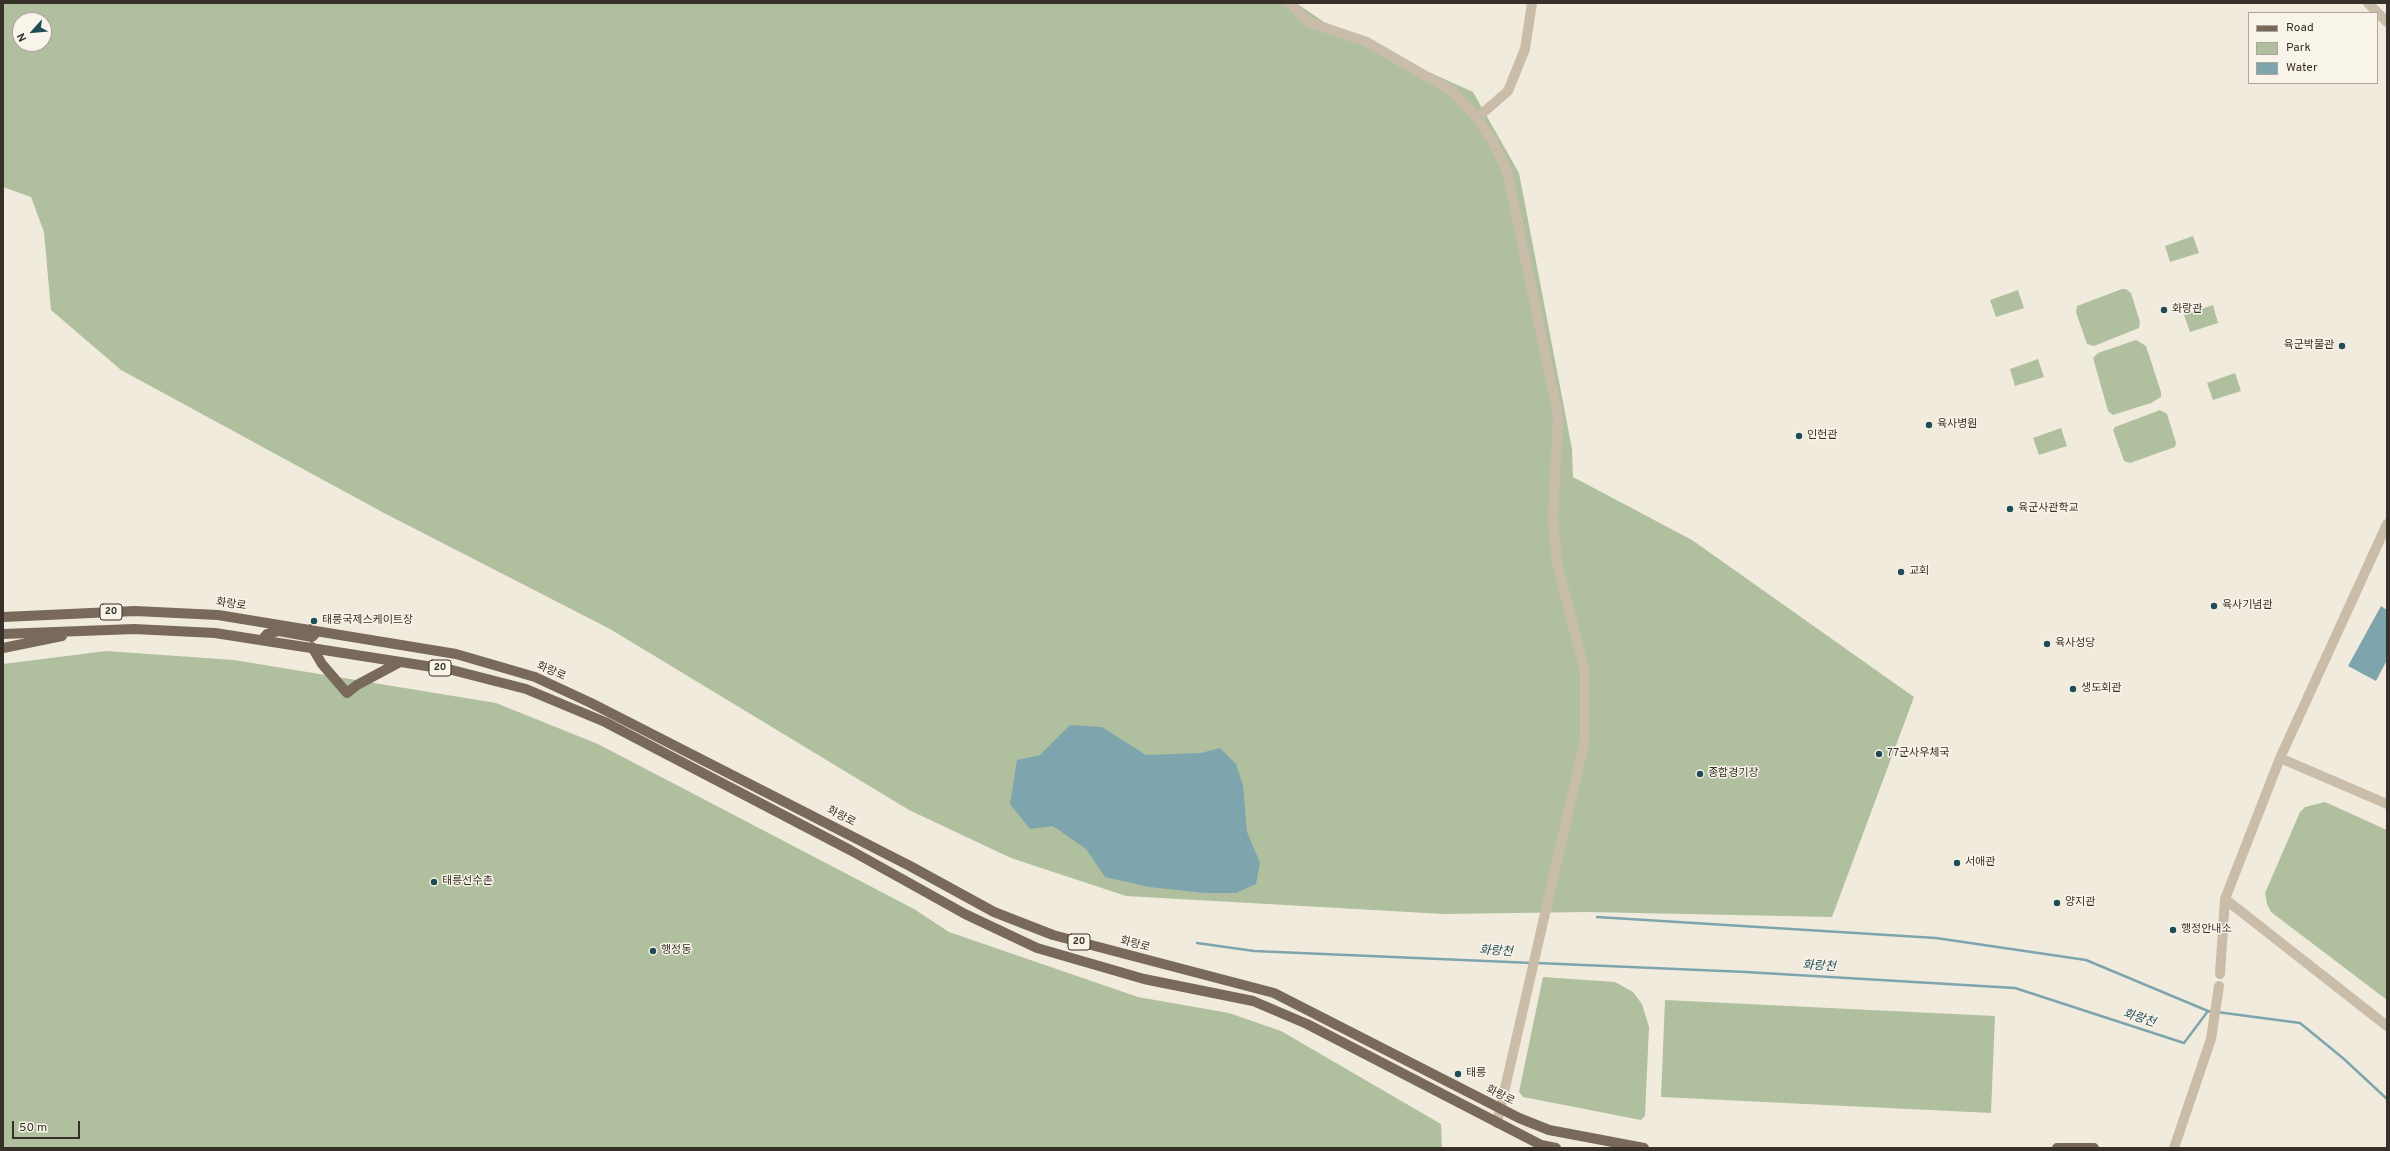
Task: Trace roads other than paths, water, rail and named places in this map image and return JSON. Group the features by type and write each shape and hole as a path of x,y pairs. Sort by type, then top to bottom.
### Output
{"main road":[{"name":"화랑로","path":"3,617 135,611 218,615 311,629 456,654 535,676 592,703 910,866 994,912 1053,935 1274,993 1500,1110 1549,1130 1644,1148"},
{"path":"262,640 267,634 278,631 312,637 315,634 311,629"},
{"path":"3,648 95,630"},
{"name":"20","path":"3,634 95,630 175,630 262,640 398,661 452,670 526,688 605,722 850,850 965,914 1037,948 1144,979 1253,1001 1307,1024 1541,1145 1556,1148"},
{"path":"312,647 322,664 347,693 398,661 391,653 396,648 446,657 456,654"},
{"path":"2057,1148 2094,1148"}],"street":[{"path":"1290,3 1308,22 1367,42 1452,91 1477,118 1493,142 1507,171 1558,415 1553,519 1557,563 1585,672 1585,739 1497,1123"},
{"path":"1477,118 1508,91 1525,49 1532,3"},
{"path":"2368,3 2377,12"},
{"path":"2378,13 2387,22"},
{"path":"2220,974 2225,898 2280,758 2387,524"},
{"path":"2280,758 2387,804"},
{"path":"2225,898 2387,1026"},
{"path":"2174,1148 2211,1039 2219,987"}],"water":[{"path":"2381,606 2387,610 2387,660 2376,681 2348,666"},
{"path":"1070,725 1102,727 1146,755 1201,753 1220,748 1236,764 1243,785 1247,832 1260,863 1256,884 1236,893 1205,893 1149,887 1105,877 1086,849 1053,826 1030,829 1010,804 1017,760 1040,755"}],"waterway":[{"path":"1597,917 1936,938 2086,960 2208,1011"},
{"name":"화랑천","path":"1197,943 1254,951 1532,963"},
{"name":"화랑천","path":"1537,963 1746,972 2015,988 2184,1043 2208,1011 2212,1012"},
{"name":"화랑천","path":"2217,1012 2300,1023 2344,1059 2387,1099"}],"place":[{"name":"화랑관","path":"2164,310"},
{"name":"육군박물관","path":"2342,346"},
{"name":"육사병원","path":"1929,425"},
{"name":"인헌관","path":"1799,436"},
{"name":"육군사관학교","path":"2010,509"},
{"name":"교회","path":"1901,572"},
{"name":"육사기념관","path":"2214,606"},
{"name":"태릉국제스케이트장","path":"314,621"},
{"name":"육사성당","path":"2047,644"},
{"name":"생도회관","path":"2073,689"},
{"name":"77군사우체국","path":"1879,754"},
{"name":"종합경기장","path":"1700,774"},
{"name":"서애관","path":"1957,863"},
{"name":"태릉선수촌","path":"434,882"},
{"name":"양지관","path":"2057,903"},
{"name":"행정안내소","path":"2173,930"},
{"name":"행정동","path":"653,951"},
{"name":"태릉","path":"1458,1074"}]}
